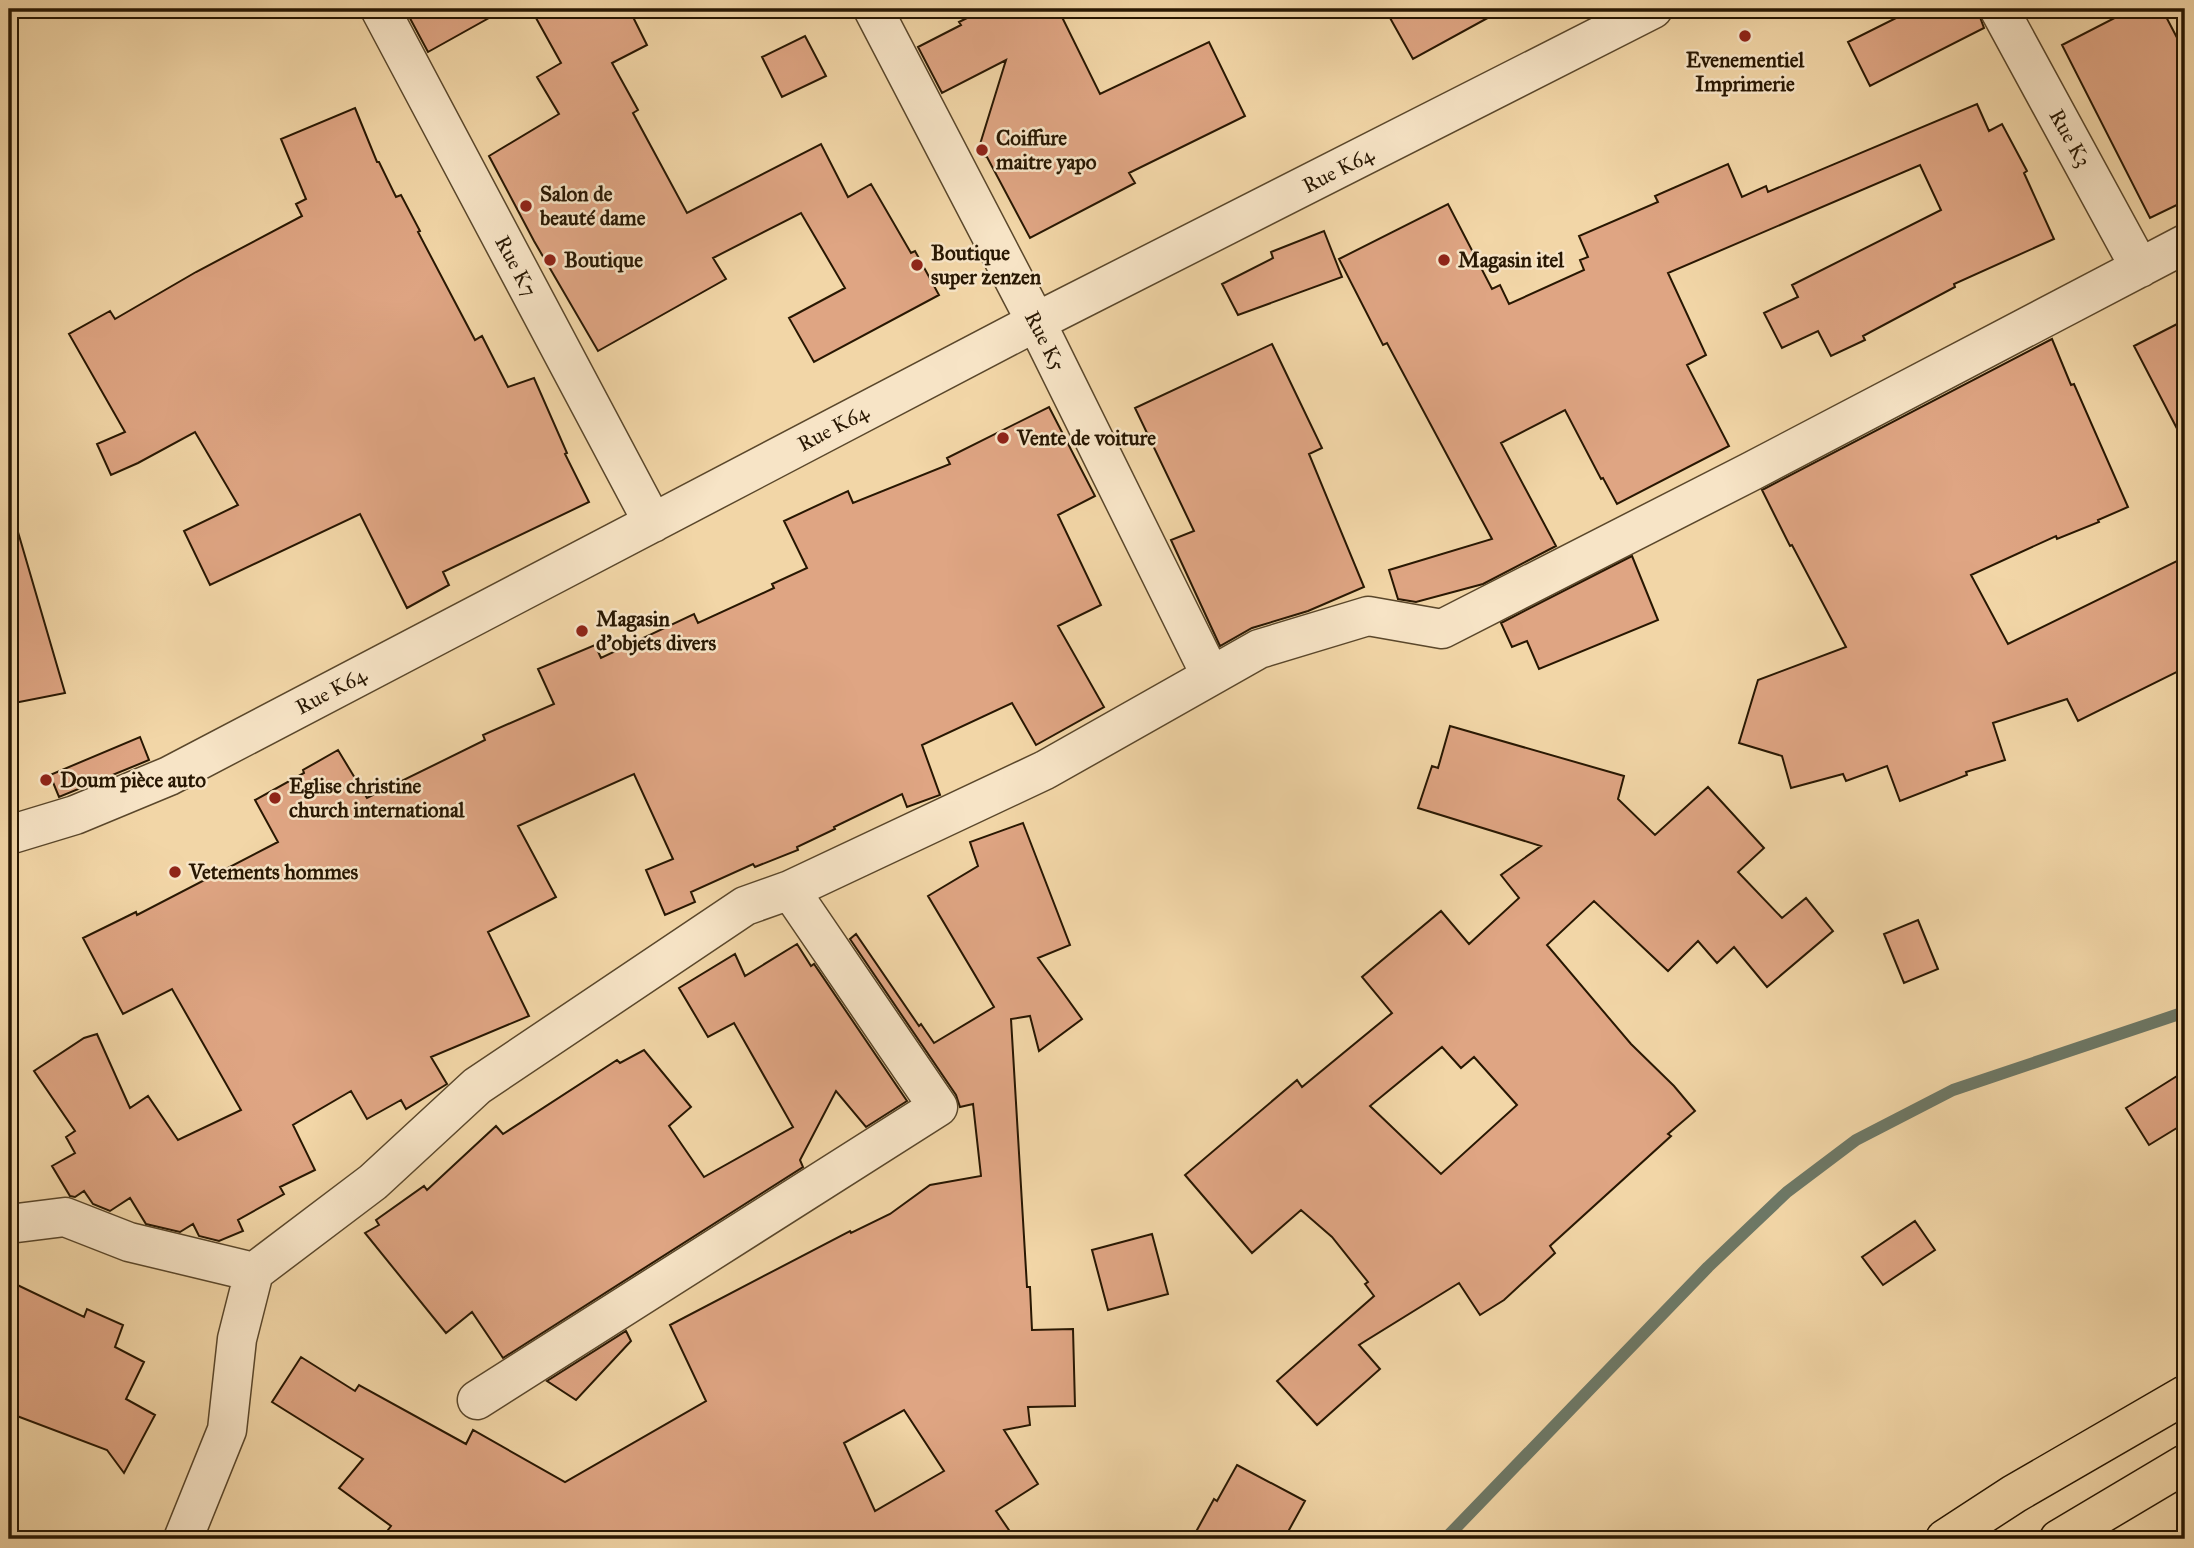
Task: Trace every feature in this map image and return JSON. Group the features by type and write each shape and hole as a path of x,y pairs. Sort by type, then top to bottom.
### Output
{"main road":[{"path":"1945,1539 2014,1494 2185,1395"},
{"path":"2059,1539 2185,1464"}],"street":[{"name":"Rue K7","path":"380,9 653,523"},
{"name":"Rue K5","path":"873,9 1036,322 1211,676"},
{"name":"Rue K64","path":"9,835 75,815 169,776 1036,322 1653,9"},
{"name":"Rue K3","path":"1999,9 2140,268"},
{"path":"183,1539 227,1430 237,1339 254,1272 373,1182 477,1086 745,906 790,890 1045,770 1259,649 1368,616 1442,629 1763,466 2185,244"},
{"path":"477,1400 938,1107 790,890"},
{"path":"9,1224 65,1217 129,1242 254,1272"}],"building":[{"path":"405,9 505,9 428,52"},
{"path":"531,9 629,9 647,45 612,63 638,110 633,113 687,213 821,144 848,197 871,184 911,253 915,251 939,295 814,362 789,318 845,288 801,213 713,258 726,279 598,351 534,241 489,156 559,114 537,77 561,63"},
{"path":"985,9 1058,9 1100,94 1209,42 1245,116 1129,173 1135,183 1030,238 987,157 977,154 1006,60 942,93 918,47"},
{"path":"1385,9 1504,9 1413,59"},
{"path":"1914,9 1977,9 1984,28 1870,86 1848,42"},
{"path":"2132,9 2162,9 2185,53 2185,201 2150,218 2062,45"},
{"path":"805,36 826,76 782,97 762,57"},
{"path":"1977,104 1989,131 2002,124 2027,171 2024,173 2054,239 1954,284 1955,287 1863,336 1865,340 1831,356 1818,331 1782,348 1764,313 1798,297 1792,285 1941,210 1920,165 1668,273 1706,355 1687,365 1729,446 1617,504 1565,410 1501,443 1556,546 1483,584 1416,602 1398,599 1389,570 1492,539 1387,343 1383,345 1339,259 1448,204 1492,289 1500,285 1509,304 1584,270 1580,260 1588,257 1579,236 1658,202 1655,196 1728,164 1742,197 1766,186 1768,192"},
{"path":"355,108 377,162 396,197 401,195 475,340 482,336 508,387 534,378 567,453 565,454 589,502 443,572 449,585 407,608 360,514 210,585 184,531 238,505 195,432 111,475 97,444 125,432 69,334 110,311 115,319 302,216 296,204 306,199 281,139"},
{"path":"1324,231 1342,277 1238,315 1222,284 1273,258 1271,252"},
{"path":"2185,320 2185,444 2134,346"},
{"path":"2052,339 2128,507 2098,520 2099,522 2057,539 2056,536 1971,575 2008,644 2185,557 2185,668 2078,721 2067,699 1993,723 2005,760 1966,772 1967,775 1900,801 1887,766 1846,781 1843,774 1791,788 1782,756 1739,743 1758,680 1846,647 1762,490"},
{"path":"1272,344 1322,448 1309,454 1364,587 1308,611 1252,628 1220,646 1171,540 1194,531 1135,408"},
{"path":"1049,407 1095,496 1058,515 1101,605 1058,626 1104,707 1036,745 1012,703 922,745 940,795 907,807 902,794 834,827 835,829 797,847 798,850 755,867 753,864 691,892 695,902 665,915 646,870 673,859 634,774 518,826 556,897 488,932 529,1016 431,1057 447,1084 406,1109 401,1100 367,1119 351,1091 293,1125 315,1170 280,1187 284,1194 238,1220 243,1231 219,1241 199,1236 193,1224 180,1232 146,1224 130,1198 110,1211 93,1204 84,1191 75,1197 70,1196 52,1166 75,1153 66,1137 75,1131 34,1071 84,1038 97,1034 130,1108 148,1096 178,1140 241,1110 172,989 123,1014 83,938 136,912 137,915 278,842 255,800 304,773 303,770 338,750 367,798 485,740 483,735 554,704 538,669 595,645 601,658 694,614 698,623 774,588 772,584 807,568 784,521 848,491 853,503 950,464 947,458"},
{"path":"18,532 65,693 9,704 9,534"},
{"path":"1632,556 1658,620 1539,669 1527,641 1512,647 1501,623"},
{"path":"1450,726 1624,776 1618,799 1655,835 1708,787 1764,848 1738,872 1782,918 1806,898 1833,931 1767,987 1734,947 1717,963 1698,941 1668,971 1594,901 1547,945 1631,1044 1695,1111 1550,1246 1555,1253 1504,1300 1480,1315 1459,1283 1359,1345 1380,1369 1317,1425 1277,1381 1374,1296 1365,1284 1368,1282 1332,1237 1301,1210 1252,1253 1185,1175 1297,1080 1302,1087 1392,1013 1362,977 1441,911 1469,944 1519,898 1501,875 1541,846 1418,808 1432,766 1438,768","holes":["1442,1047 1461,1068 1474,1057 1517,1105 1441,1174 1370,1106"]},
{"path":"140,737 149,760 59,797 50,775"},
{"path":"1023,823 1070,945 1038,958 1082,1019 1039,1051 1030,1016 1011,1019 1032,1330 1073,1329 1075,1406 1028,1407 1030,1425 1004,1430 1038,1484 996,1511 1015,1539 381,1539 391,1526 339,1488 363,1459 272,1402 301,1357 355,1391 359,1385 466,1444 473,1430 565,1482 706,1401 670,1325 850,1231 851,1233 890,1214 930,1185 981,1176 973,1104 960,1107 956,1095 850,939 856,934 919,1026 921,1024 934,1043 994,1007 928,896 978,866 970,842","holes":["904,1410 944,1471 875,1511 844,1443"]},
{"path":"1918,920 1938,969 1904,983 1884,934"},
{"path":"797,944 811,966 814,964 907,1101 866,1127 836,1091 800,1160 803,1167 503,1358 472,1312 446,1333 365,1233 379,1225 376,1220 424,1186 427,1190 496,1126 503,1134 617,1060 620,1063 644,1050 691,1107 669,1126 704,1177 793,1127 734,1023 708,1037 679,988 735,954 745,976"},
{"path":"2185,1071 2185,1123 2149,1145 2126,1108"},
{"path":"1915,1221 1935,1250 1883,1285 1862,1257"},
{"path":"1152,1234 1168,1294 1108,1310 1092,1250"},
{"path":"9,1281 84,1317 87,1309 123,1325 115,1347 144,1362 126,1399 155,1415 124,1473 107,1450 9,1413"},
{"path":"626,1331 631,1341 576,1400 547,1381"},
{"path":"1237,1465 1305,1501 1284,1539 1192,1539"}],"waterway":[{"path":"1445,1539 1708,1267 1787,1192 1856,1140 1953,1090 2185,1012"}],"place":[{"name":"Evenementiel Imprimerie","path":"1745,36"},
{"name":"Coiffure maitre yapo","path":"982,150"},
{"name":"Salon de beauté dame","path":"526,206"},
{"name":"Boutique","path":"550,260"},
{"name":"Magasin itel","path":"1444,260"},
{"name":"Boutique super zenzen","path":"917,265"},
{"name":"Vente de voiture","path":"1003,438"},
{"name":"Magasin d'objets divers","path":"582,631"},
{"name":"Doum pièce auto","path":"46,780"},
{"name":"Eglise christine church international","path":"275,798"},
{"name":"Vetements hommes","path":"175,872"}]}
